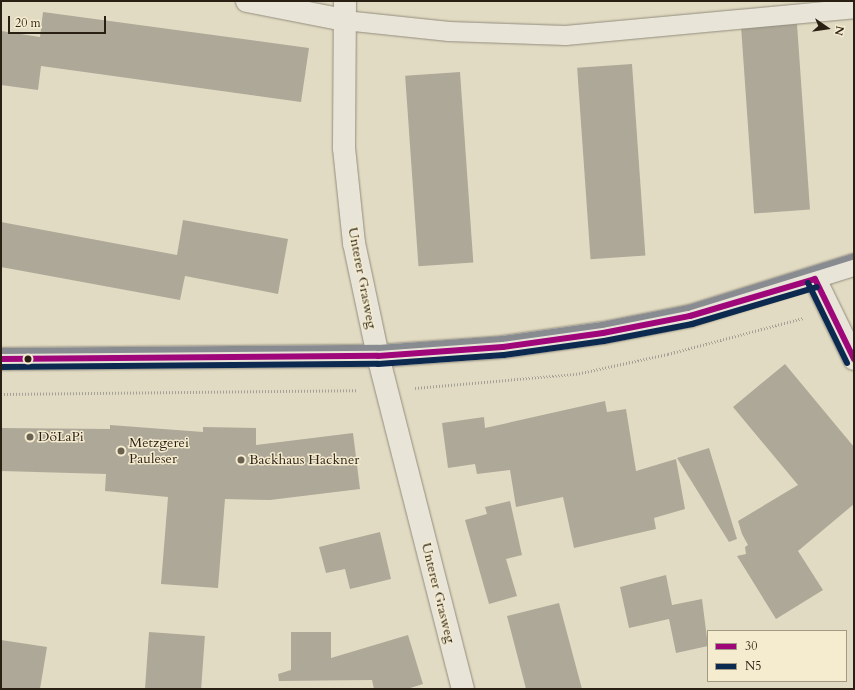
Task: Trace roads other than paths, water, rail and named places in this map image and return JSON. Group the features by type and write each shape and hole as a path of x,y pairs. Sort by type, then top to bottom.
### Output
{"street":[{"path":"247,1 345,11"},
{"name":"Unterer Grasweg","path":"345,11 344,148 354,243 378,356 463,689"},
{"path":"1,358 378,356 503,347 603,333 690,316 854,266"},
{"path":"815,279 839,333 854,359"}],"lane":[{"path":"345,11 448,31 565,35 854,8"}],"place":[{"name":"DöLaPi","path":"30,437"},
{"name":"Metzgerei Pauleser","path":"121,451"},
{"name":"Backhaus Hackner","path":"241,460"}]}
